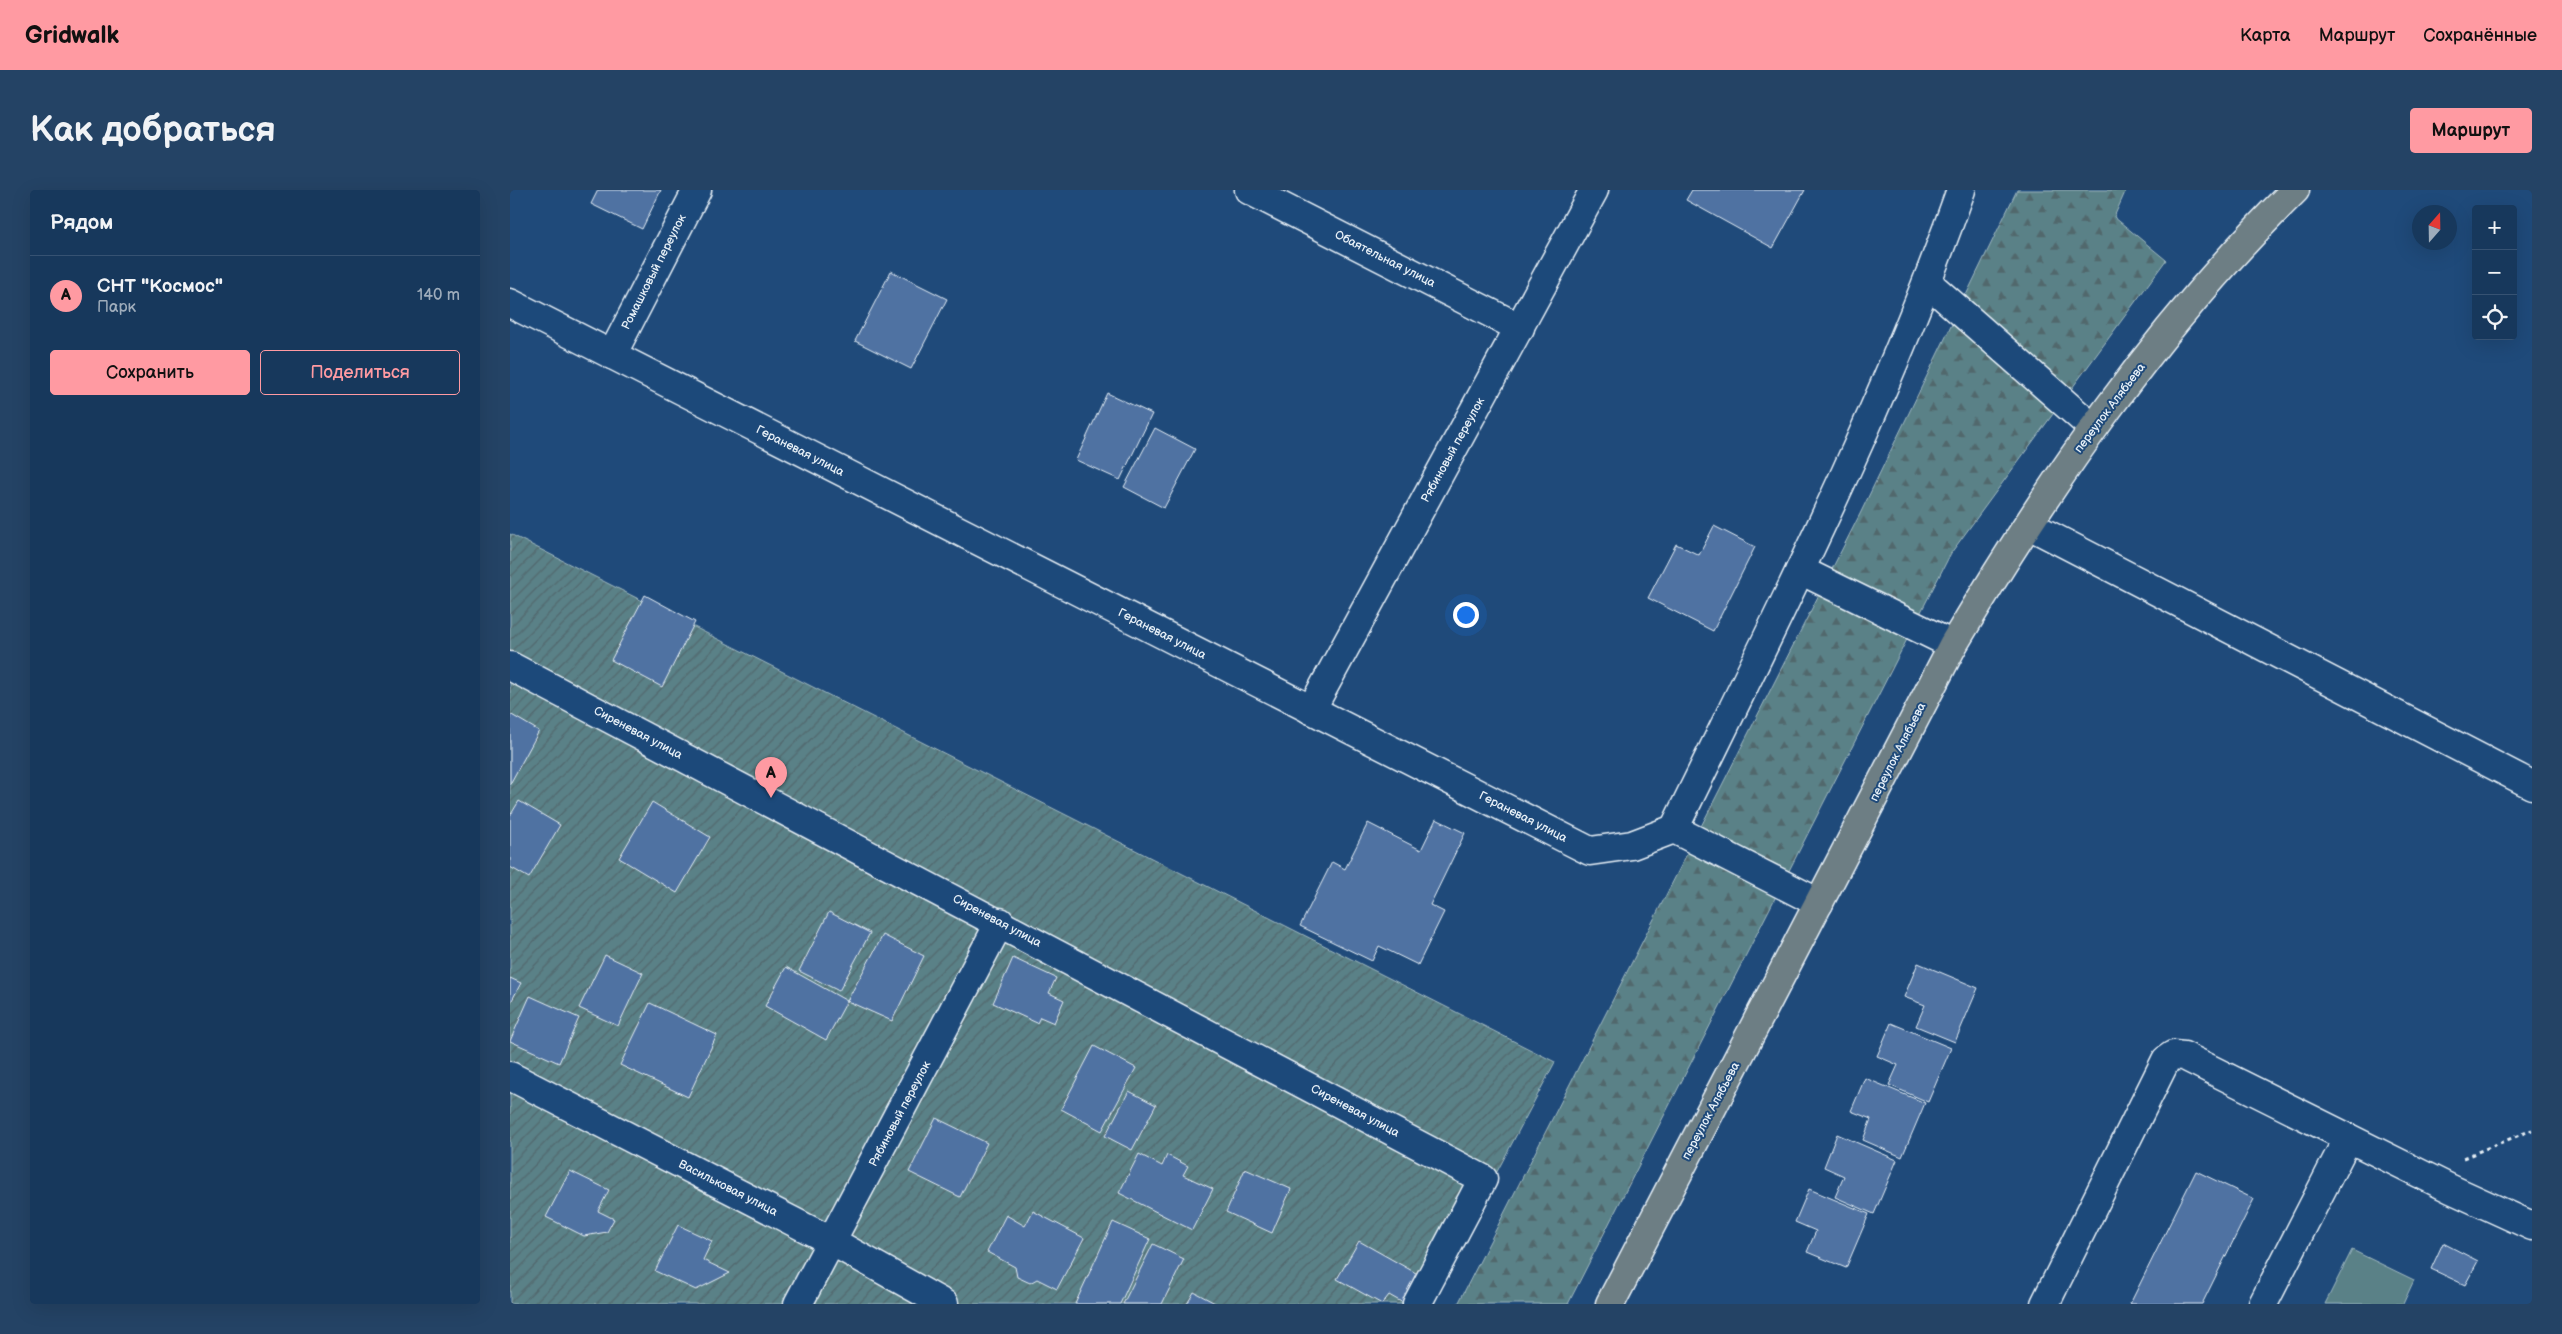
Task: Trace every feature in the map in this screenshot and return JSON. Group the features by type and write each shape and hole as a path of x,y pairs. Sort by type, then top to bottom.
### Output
{"main road":[{"name":"переулок Алябьева","path":"1610,1304 1953,645 1991,581 2093,428 2183,312 2246,238 2295,190"}],"lane":[{"name":"Ромашковый переулок","path":"612,355 697,190"},
{"name":"Обаятельная улица","path":"1249,190 1520,328"},
{"name":"Рябиновый переулок","path":"1311,710 1594,190"},
{"path":"1819,903 1674,830 1800,570 1928,282 1961,190"},
{"path":"1928,282 2093,428"},
{"name":"Гераневая улица","path":"510,303 1590,851 1632,845 1674,830"},
{"path":"2029,525 2532,785"},
{"path":"1800,570 1953,645"},
{"name":"Сиреневая улица","path":"510,666 1000,922 1483,1179 1417,1304"},
{"name":"Рябиновый переулок","path":"798,1304 833,1242 1000,922"},
{"path":"2045,1304 2166,1060 2173,1055 2184,1056 2348,1138 2532,1226"},
{"name":"Васильковая улица","path":"510,1076 833,1242 944,1304"},
{"path":"2263,1304 2348,1138"}],"path":[{"path":"2423,1174 2532,1130"}],"green space":[{"path":"2017,190 2126,190 2114,217 2166,260 1951,553 1568,1304 1458,1304 1860,514"},
{"path":"510,534 1555,1062 1427,1304 510,1304"},
{"path":"2352,1250 2414,1280 2403,1304 2325,1304"}],"building":[{"path":"598,190 661,190 642,229 591,204"},
{"path":"1692,190 1805,190 1773,248 1686,200"},
{"path":"891,271 947,299 911,369 855,341"},
{"path":"1107,393 1152,414 1120,480 1076,460"},
{"path":"1155,428 1195,449 1164,508 1124,487"},
{"path":"1714,526 1755,547 1713,631 1648,598 1676,544 1699,555"},
{"path":"645,595 695,622 662,687 611,660"},
{"path":"510,714 539,731 510,784"},
{"path":"519,801 560,825 529,878 510,867 510,816"},
{"path":"652,802 710,837 677,893 619,858"},
{"path":"1436,819 1465,833 1430,905 1444,912 1418,965 1379,946 1372,961 1300,926 1332,862 1345,869 1368,823 1421,850"},
{"path":"829,912 870,933 839,991 799,971"},
{"path":"883,935 924,956 892,1021 847,1001"},
{"path":"605,955 643,973 618,1026 579,1008"},
{"path":"1013,958 1056,978 1049,993 1064,1000 1054,1023 1040,1017 1037,1023 993,1003"},
{"path":"1918,963 1978,988 1955,1042 1916,1026 1925,1005 1904,997"},
{"path":"786,967 847,1001 826,1040 765,1006"},
{"path":"510,978 521,983 510,1004"},
{"path":"530,996 579,1018 559,1063 510,1041"},
{"path":"650,1003 717,1035 688,1097 620,1065"},
{"path":"1891,1023 1951,1048 1928,1102 1889,1085 1898,1065 1877,1056"},
{"path":"1094,1046 1136,1068 1102,1131 1061,1109"},
{"path":"1865,1078 1925,1103 1902,1157 1863,1140 1871,1119 1851,1111"},
{"path":"1129,1091 1156,1105 1132,1150 1105,1136"},
{"path":"936,1118 987,1143 960,1197 909,1172"},
{"path":"1837,1134 1897,1160 1874,1214 1835,1197 1844,1176 1824,1167"},
{"path":"1139,1154 1162,1166 1167,1155 1188,1166 1183,1175 1213,1189 1192,1230 1119,1193"},
{"path":"1245,1169 1291,1189 1272,1233 1226,1212"},
{"path":"570,1171 609,1190 598,1211 614,1219 607,1232 584,1236 546,1217"},
{"path":"2196,1171 2254,1199 2202,1304 2130,1304"},
{"path":"1809,1189 1869,1214 1846,1268 1807,1252 1816,1231 1795,1222"},
{"path":"1033,1211 1084,1238 1057,1289 1037,1279 1030,1283 1017,1277 1015,1267 987,1252 1006,1215 1025,1226"},
{"path":"1113,1222 1150,1239 1120,1304 1075,1304"},
{"path":"678,1225 712,1241 703,1260 730,1273 696,1290 655,1271"},
{"path":"1359,1241 1423,1277 1405,1304 1389,1295 1382,1304 1337,1279"},
{"path":"2443,1243 2478,1261 2465,1285 2431,1269"},
{"path":"1153,1244 1184,1259 1162,1304 1123,1304"},
{"path":"1194,1292 1217,1304 1187,1304"}],"place":[{"name":"СНТ \"Космос\"","path":"771,798"}]}
